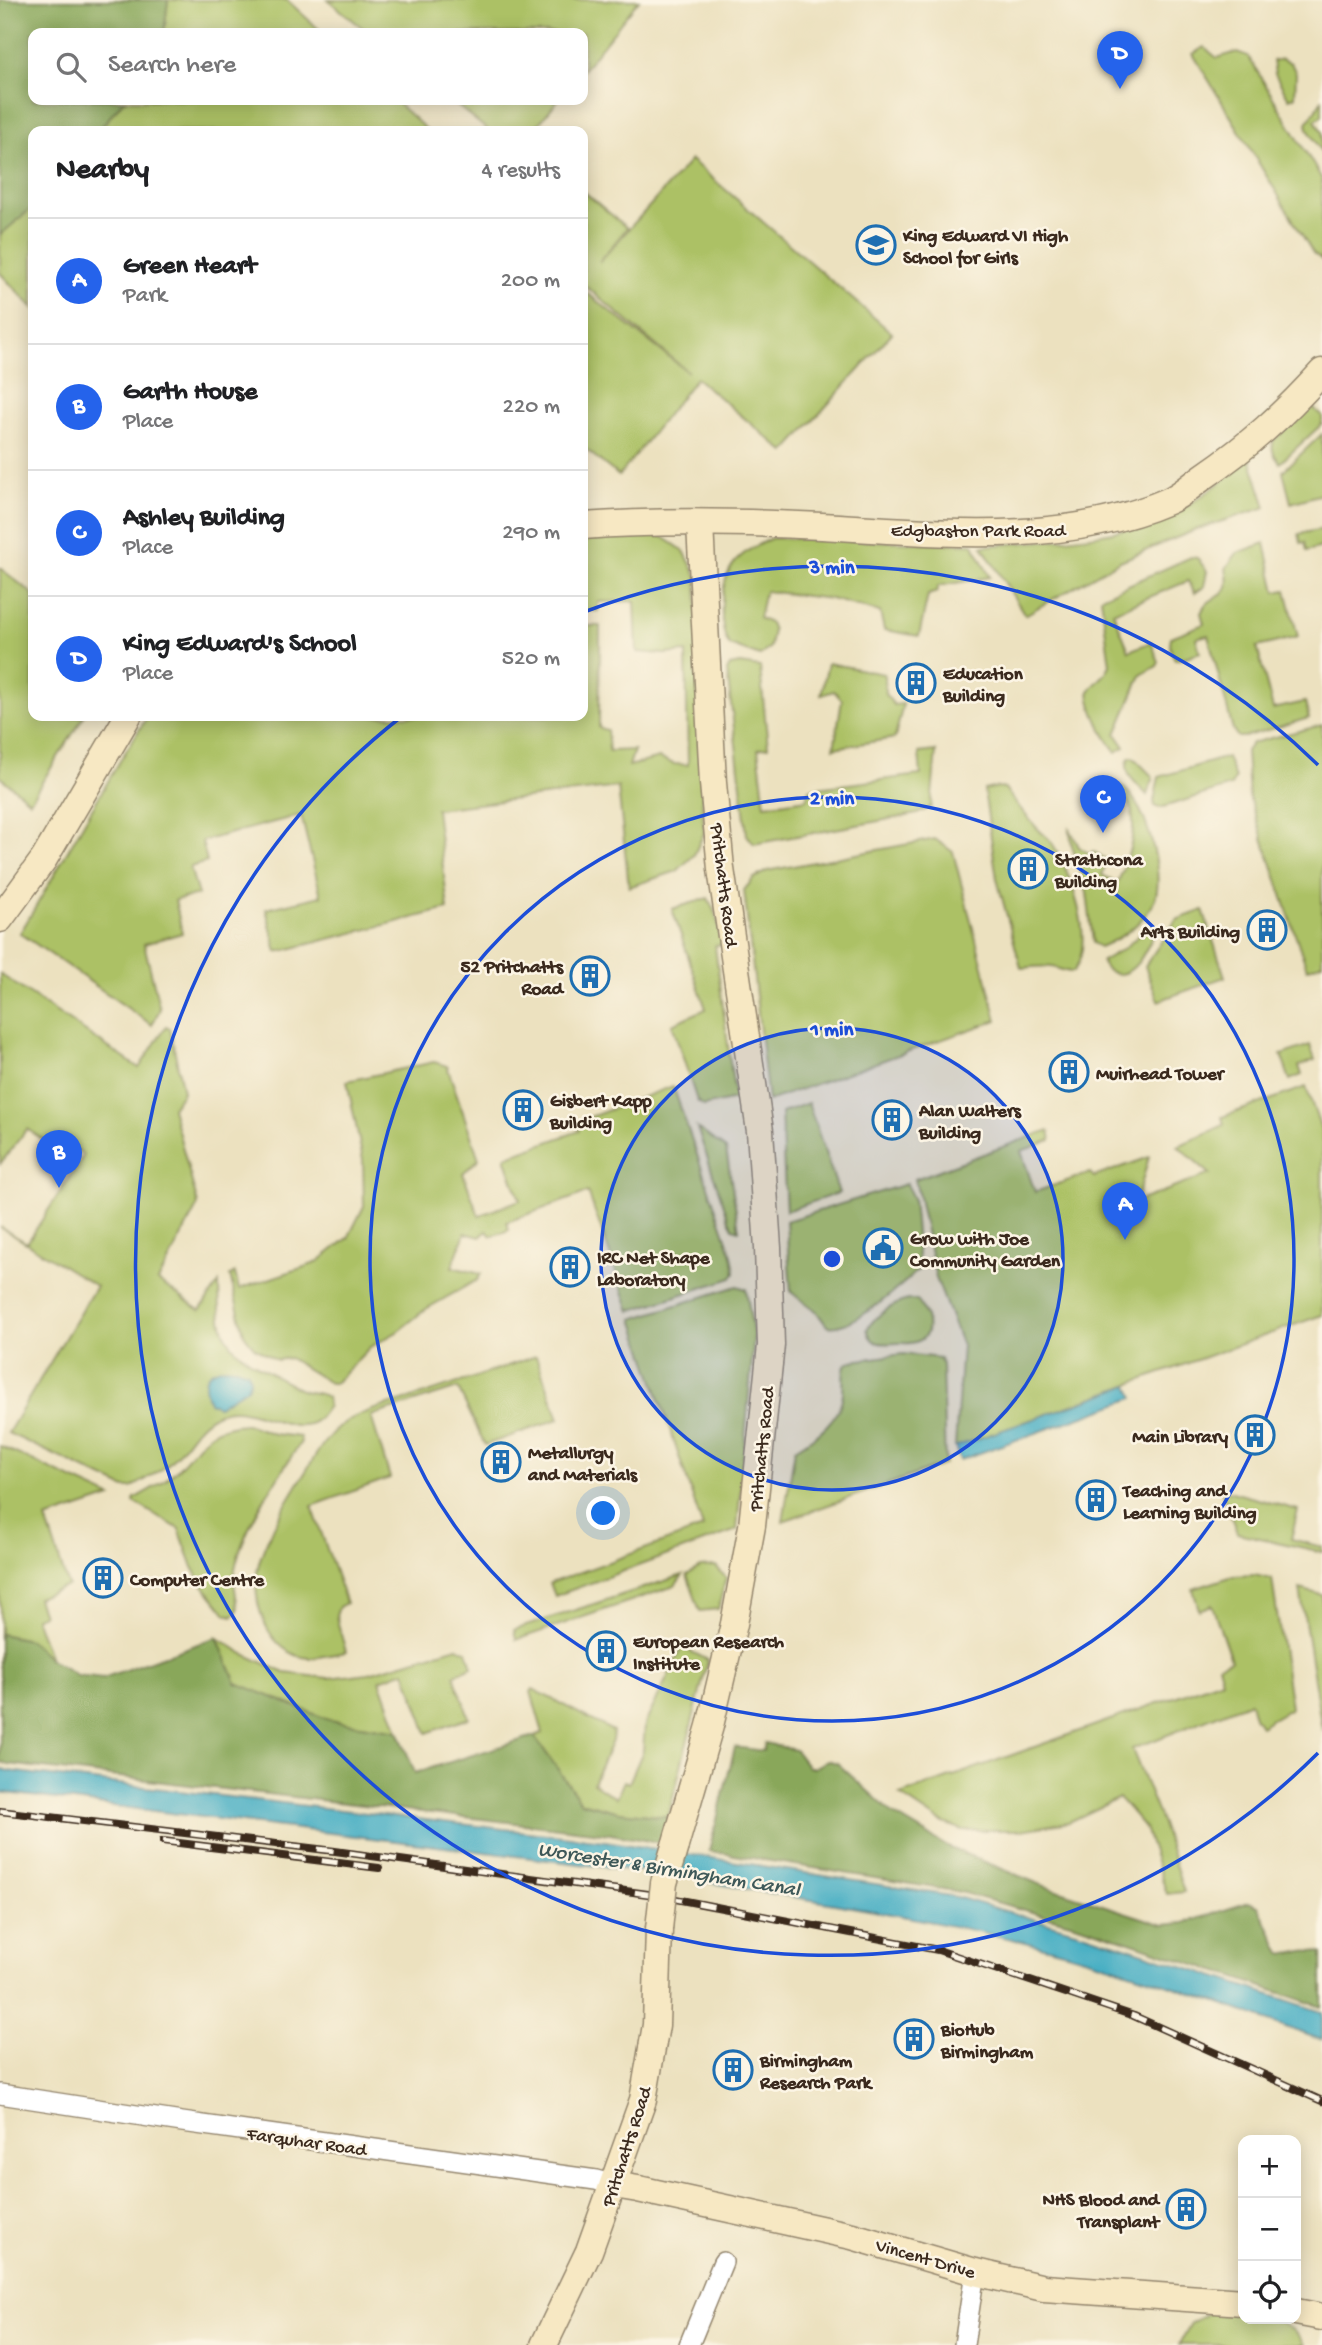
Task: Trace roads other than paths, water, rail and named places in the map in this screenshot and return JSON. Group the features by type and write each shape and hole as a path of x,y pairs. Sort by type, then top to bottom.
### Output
{"street":[{"name":"Edgbaston Park Road","path":"588,526 618,523 799,525 1008,532 1073,529 1170,500 1257,438 1284,414 1322,372"},
{"name":"Pritchatts Road","path":"544,2345 589,2252 643,2101 656,2025 659,1929 664,1883 710,1726 734,1624 752,1527 771,1345 760,1131 721,869 700,524"},
{"path":"0,919 44,859 125,721"},
{"name":"Farquhar Road","path":"0,2094 596,2180 614,2185"},
{"name":"Vincent Drive","path":"614,2185 852,2236 975,2272 1044,2288 1238,2302"},
{"path":"689,2345 723,2262"},
{"path":"964,2345 975,2272"},
{"path":"1301,2313 1322,2318"}],"water":[{"path":"225,1367 248,1372 250,1379 247,1388 218,1406 209,1402 205,1384 212,1371"},
{"path":"1129,1385 1134,1398 960,1460 955,1447"},
{"name":"Worcester & Birmingham Canal","path":"0,1770 605,1841 957,1897 1086,1934 1322,2012 1322,2040 1111,1966 958,1927 707,1882 673,1872 637,1871 0,1792"}],"railway":[{"path":"0,1811 335,1851 655,1895 938,1950 1134,2016 1322,2101"},
{"path":"163,1841 379,1868"}],"place":[{"name":"King Edward's School","path":"1120,89"},
{"name":"King Edward VI High School for Girls","path":"876,245"},
{"name":"Education Building","path":"916,683"},
{"name":"Ashley Building","path":"1103,833"},
{"name":"Strathcona Building","path":"1028,869"},
{"name":"Arts Building","path":"1267,930"},
{"name":"52 Pritchatts Road","path":"590,976"},
{"name":"Muirhead Tower","path":"1069,1072"},
{"name":"Gisbert Kapp Building","path":"523,1110"},
{"name":"Alan Walters Building","path":"892,1120"},
{"name":"Garth House","path":"59,1188"},
{"name":"Green Heart","path":"1125,1240"},
{"name":"Grow with Joe Community Garden","path":"883,1248"},
{"name":"IRC Net Shape Laboratory","path":"570,1267"},
{"name":"Main Library","path":"1255,1435"},
{"name":"Metallurgy and Materials","path":"501,1462"},
{"name":"Teaching and Learning Building","path":"1096,1500"},
{"name":"Computer Centre","path":"103,1578"},
{"name":"European Research Institute","path":"606,1651"},
{"name":"BioHub Birmingham","path":"914,2039"},
{"name":"Birmingham Research Park","path":"733,2070"},
{"name":"NHS Blood and Transplant","path":"1186,2209"}]}
